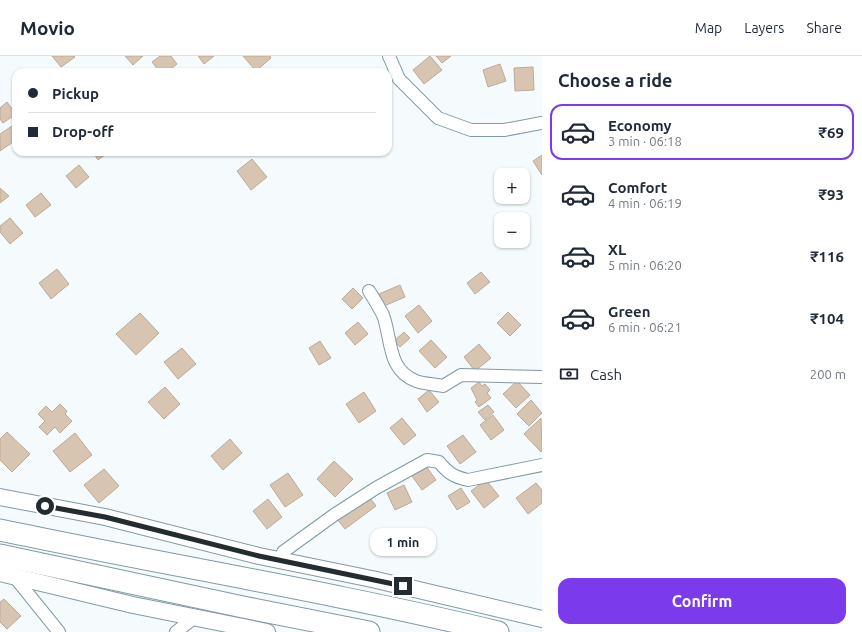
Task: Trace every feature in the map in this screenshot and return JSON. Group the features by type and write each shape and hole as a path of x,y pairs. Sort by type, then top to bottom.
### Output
{"highway":[{"path":"0,530 103,552 405,609 498,632"},
{"path":"0,555 243,607 369,632"}],"street":[{"path":"389,56 399,79 438,118 471,130 504,130 542,123"},
{"path":"369,291 383,315 390,342 392,359 401,371 416,381 443,386 461,375 542,377"},
{"path":"283,552 334,515 376,488 427,460 439,462 448,473 456,478 468,480 542,465"},
{"path":"0,497 105,517 259,556 372,578 542,619"},
{"path":"6,574 133,605 267,632"},
{"path":"6,574 59,632"},
{"path":"176,632 195,617"}],"building":[{"path":"52,56 74,56 75,57 61,67"},
{"path":"125,56 143,56 133,65"},
{"path":"160,56 171,56 177,64 172,68 157,68 152,62"},
{"path":"198,56 214,56 204,64"},
{"path":"243,56 270,56 271,58 259,68 253,68"},
{"path":"430,56 442,70 424,84 413,70"},
{"path":"436,56 451,56 442,63"},
{"path":"500,64 506,81 488,87 483,70"},
{"path":"533,67 534,90 515,91 514,68"},
{"path":"7,102 12,109 12,117 3,123 0,119 0,108"},
{"path":"12,126 12,143 0,151 0,134"},
{"path":"542,155 542,175 533,161"},
{"path":"96,156 104,156 98,160"},
{"path":"252,159 267,177 251,190 237,171"},
{"path":"79,165 89,177 76,188 66,176"},
{"path":"0,188 9,196 0,203"},
{"path":"41,193 51,205 35,217 26,205"},
{"path":"10,218 23,233 10,244 0,232 0,226"},
{"path":"57,269 69,284 51,299 39,283"},
{"path":"481,272 490,282 475,294 467,283"},
{"path":"400,285 405,297 384,306 379,294"},
{"path":"353,288 363,298 352,309 342,299"},
{"path":"419,305 432,321 418,333 405,316"},
{"path":"508,312 521,325 510,336 497,323"},
{"path":"140,313 159,333 136,355 116,334"},
{"path":"358,322 368,334 355,345 345,333"},
{"path":"404,332 410,338 400,347 394,341"},
{"path":"431,340 447,357 435,368 419,351"},
{"path":"320,341 331,358 319,365 309,348"},
{"path":"479,344 491,358 475,371 464,357"},
{"path":"182,348 196,364 178,379 164,362"},
{"path":"517,381 530,395 516,408 503,394"},
{"path":"479,382 482,386 485,384 490,390 487,393 491,398 479,407 475,402 477,400 471,388"},
{"path":"165,387 180,404 164,419 148,402"},
{"path":"429,390 439,402 427,412 418,399"},
{"path":"364,392 376,411 359,423 346,404"},
{"path":"531,400 542,413 529,426 517,414"},
{"path":"60,404 67,411 65,414 72,421 60,433 55,427 47,435 39,427 45,421 38,414 46,406 52,412"},
{"path":"488,405 494,412 485,420 478,412"},
{"path":"493,415 504,430 491,440 480,425"},
{"path":"402,418 416,435 404,445 390,428"},
{"path":"541,418 542,450 541,452 524,434"},
{"path":"7,432 30,454 12,472 0,460 0,439"},
{"path":"75,433 92,455 70,472 53,451"},
{"path":"463,435 476,452 460,464 447,446"},
{"path":"230,439 242,453 223,470 211,456"},
{"path":"334,461 353,479 335,497 317,479"},
{"path":"426,466 436,480 422,490 412,476"},
{"path":"104,469 119,486 99,503 84,485"},
{"path":"288,473 303,495 285,507 270,485"},
{"path":"486,480 499,496 484,508 471,491"},
{"path":"536,483 542,490 542,503 528,514 516,498"},
{"path":"404,485 412,502 395,510 387,493"},
{"path":"461,488 470,502 457,510 448,496"},
{"path":"368,495 376,506 345,529 337,519"},
{"path":"268,499 282,517 267,529 253,511"},
{"path":"4,599 21,616 7,629 0,622 0,602"}],"route":[{"path":"45,506 105,517 259,556 372,578 403,586"}]}
